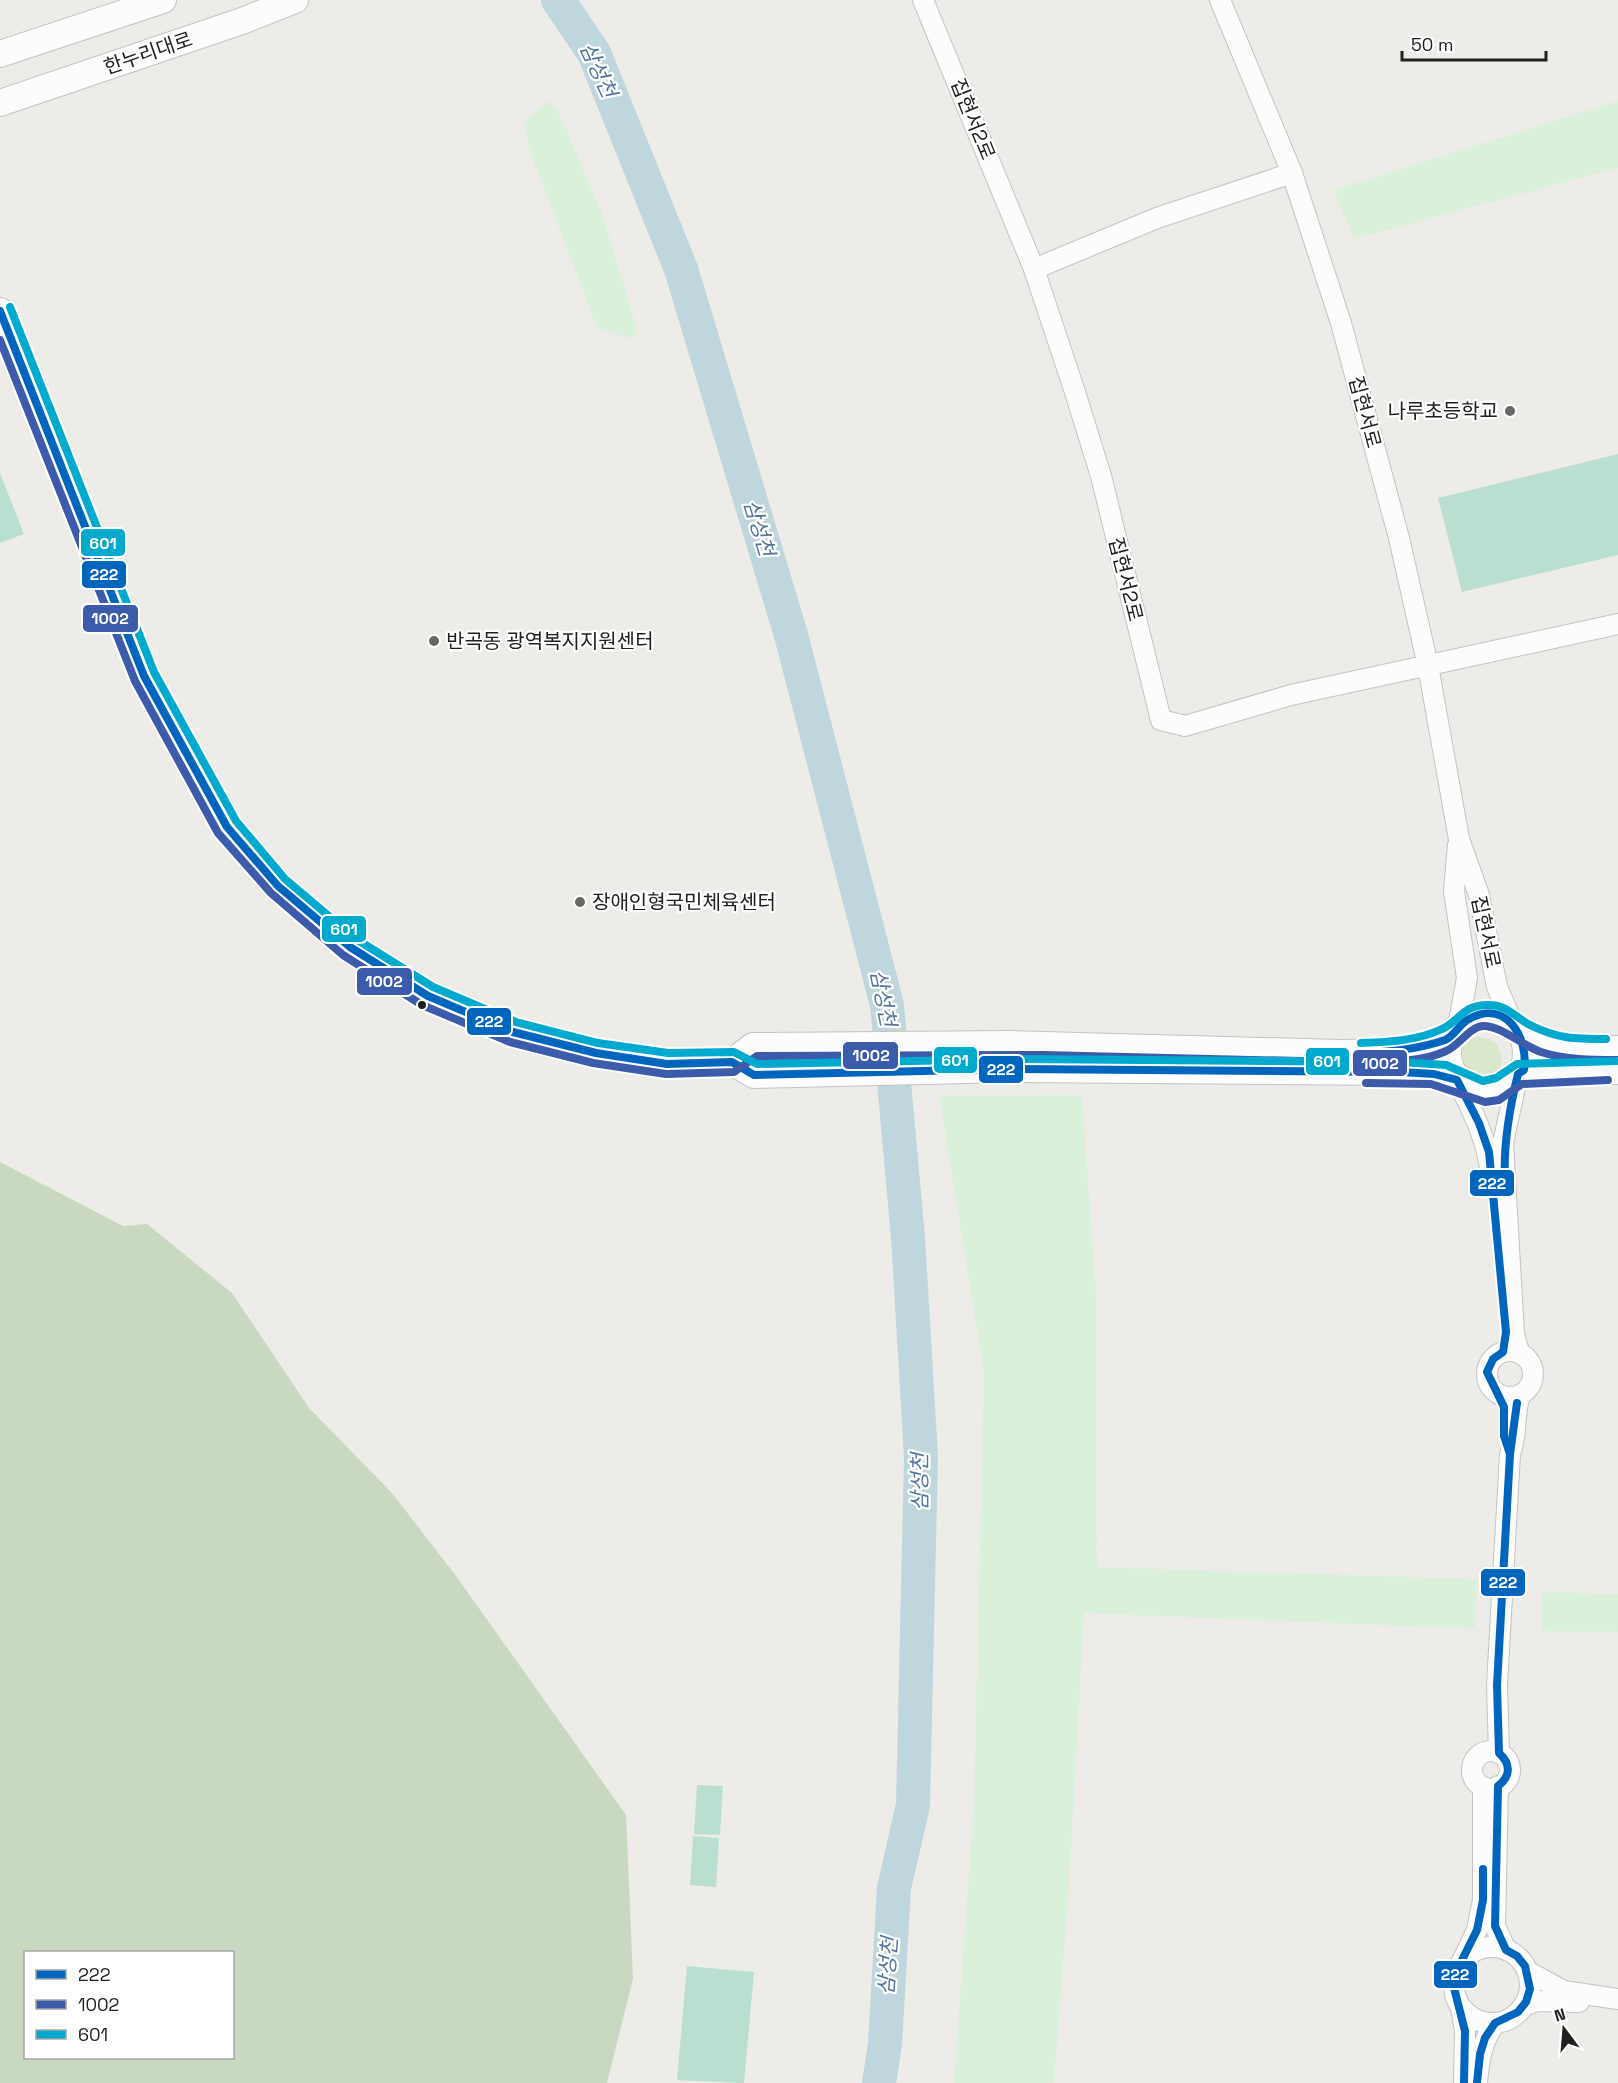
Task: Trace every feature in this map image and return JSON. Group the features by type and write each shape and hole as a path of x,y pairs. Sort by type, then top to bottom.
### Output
{"street":[{"path":"0,54 163,0"},
{"name":"한누리대로","path":"0,103 242,21 295,0"},
{"name":"집현서2로","path":"923,0 1034,269 1101,476 1161,720 1185,726 1291,695 1618,624"},
{"name":"집현서로","path":"1220,0 1293,173 1322,257 1399,538 1428,666 1459,839 1479,895 1497,987 1516,1028"},
{"path":"1034,269 1156,218 1293,173"},
{"path":"0,311 144,676 227,826 278,886 350,947 428,996 513,1032 596,1053 655,1062 743,1069 1010,1056 1403,1052 1454,1033 1474,1017 1489,1015 1569,1050 1618,1049"},
{"name":"집현서로","path":"1454,1033 1467,978 1454,891 1459,839"},
{"path":"743,1069 753,1046 1434,1074 1457,1080 1479,1092 1492,1092 1504,1088 1524,1070 1527,1058 1526,1045 1516,1028"},
{"path":"1454,1033 1448,1057 1479,1123 1489,1152 1506,1332 1511,1352"},
{"path":"1518,1074 1618,1071"},
{"path":"1511,1352 1514,1334 1503,1160 1508,1117 1518,1074"},
{"path":"1491,1753 1510,1454 1516,1441 1515,1410 1520,1395 1530,1385 1533,1370 1530,1363 1511,1352 1496,1356 1487,1369 1489,1384 1499,1394 1504,1408 1503,1440 1510,1454"},
{"path":"1499,1394 1513,1397 1520,1395"},
{"path":"1491,1753 1506,1758 1509,1770 1506,1781 1491,1787 1472,1773 1474,1761 1491,1753"},
{"path":"1491,1787 1495,1926 1506,1950"},
{"path":"1464,2083 1465,2031 1461,2008 1453,1984 1477,1930 1483,1900 1491,1787"},
{"path":"1462,1961 1482,1948 1494,1947 1517,1956 1527,1971 1530,1989 1523,2006"},
{"path":"1527,1971 1564,1991 1618,2001"},
{"path":"1461,2008 1471,2017 1482,2022 1495,2023 1508,2019 1523,2006 1537,2001 1618,2001"},
{"path":"1477,2083 1480,2054 1485,2038 1495,2023"}],"green space":[{"path":"548,101 557,108 603,216 638,333 629,338 597,328 529,149 524,122"},
{"path":"1618,101 1618,168 1354,239 1333,190"},
{"path":"1618,454 1618,555 1462,592 1438,498"},
{"path":"0,473 24,534 0,543"},
{"path":"1479,1037 1495,1044 1502,1060 1495,1076 1479,1083 1463,1076 1456,1060 1463,1044"},
{"path":"1082,1095 1096,1293 1097,1567 1477,1579 1475,1629 1084,1613 1069,1887 1054,2083 954,2083 974,1802 984,1373 939,1096"},
{"path":"0,1162 123,1226 147,1224 232,1293 309,1408 392,1493 456,1576 626,1815 633,1979 607,2083 0,2083"},
{"path":"1542,1592 1618,1594 1618,1632 1541,1631"},
{"path":"697,1785 723,1786 720,1835 694,1834"},
{"path":"693,1836 719,1838 716,1887 690,1885"},
{"path":"687,1966 754,1972 744,2083 677,2080"}],"water":[{"path":"637,162 651,169 670,217 665,233 652,229 631,174"}],"waterway":[{"name":"삼성천","path":"558,0 594,53 681,269 791,635 887,1005 908,1237 921,1457 913,1805 894,1888 885,2044 879,2083"}],"transit line":[{"name":"601","path":"10,307 154,672 236,821 285,879 356,939 433,987 516,1022 598,1043 668,1053 734,1052 757,1064 1010,1059 1401,1062 1446,1065 1483,1081 1496,1078 1517,1064 1618,1061"},
{"name":"222","path":"0,311 144,676 227,827 278,886 350,947 428,996 513,1032 596,1053 667,1064 732,1062 754,1075 1010,1069 1401,1072 1434,1074 1457,1080 1479,1123 1489,1152 1506,1332 1503,1352 1493,1359 1487,1372 1504,1407 1504,1436 1510,1454"},
{"name":"1002","path":"0,340 135,681 218,833 271,893 343,955 422,1005 510,1042 593,1063 666,1074 734,1072 757,1056 1043,1055 1383,1063 1415,1060 1438,1054 1451,1049 1473,1030 1483,1026 1504,1032 1550,1055 1579,1059 1618,1060"},
{"name":"601","path":"1361,1043 1423,1036 1442,1029 1468,1010 1481,1005 1506,1009 1530,1025 1558,1036 1606,1039"},
{"name":"222","path":"1363,1053 1425,1046 1445,1040 1466,1021 1482,1014 1504,1017 1519,1034 1525,1058 1524,1070 1518,1074 1509,1114 1505,1182"},
{"name":"1002","path":"1366,1083 1431,1084 1485,1102 1499,1100 1522,1084 1608,1080"},
{"name":"222","path":"1477,2083 1480,2054 1485,2038 1495,2023 1518,2012 1526,2002 1530,1989 1525,1966 1517,1956 1506,1950 1495,1926 1498,1786 1508,1770 1506,1761 1499,1753 1497,1685 1510,1454 1517,1403"},
{"name":"222","path":"1464,2083 1465,2031 1453,1984 1456,1972 1477,1930 1483,1900 1483,1869"}],"place":[{"name":"나루초등학교","path":"1510,411"},
{"name":"반곡동 광역복지지원센터","path":"434,641"},
{"name":"장애인형국민체육센터","path":"580,902"}]}
